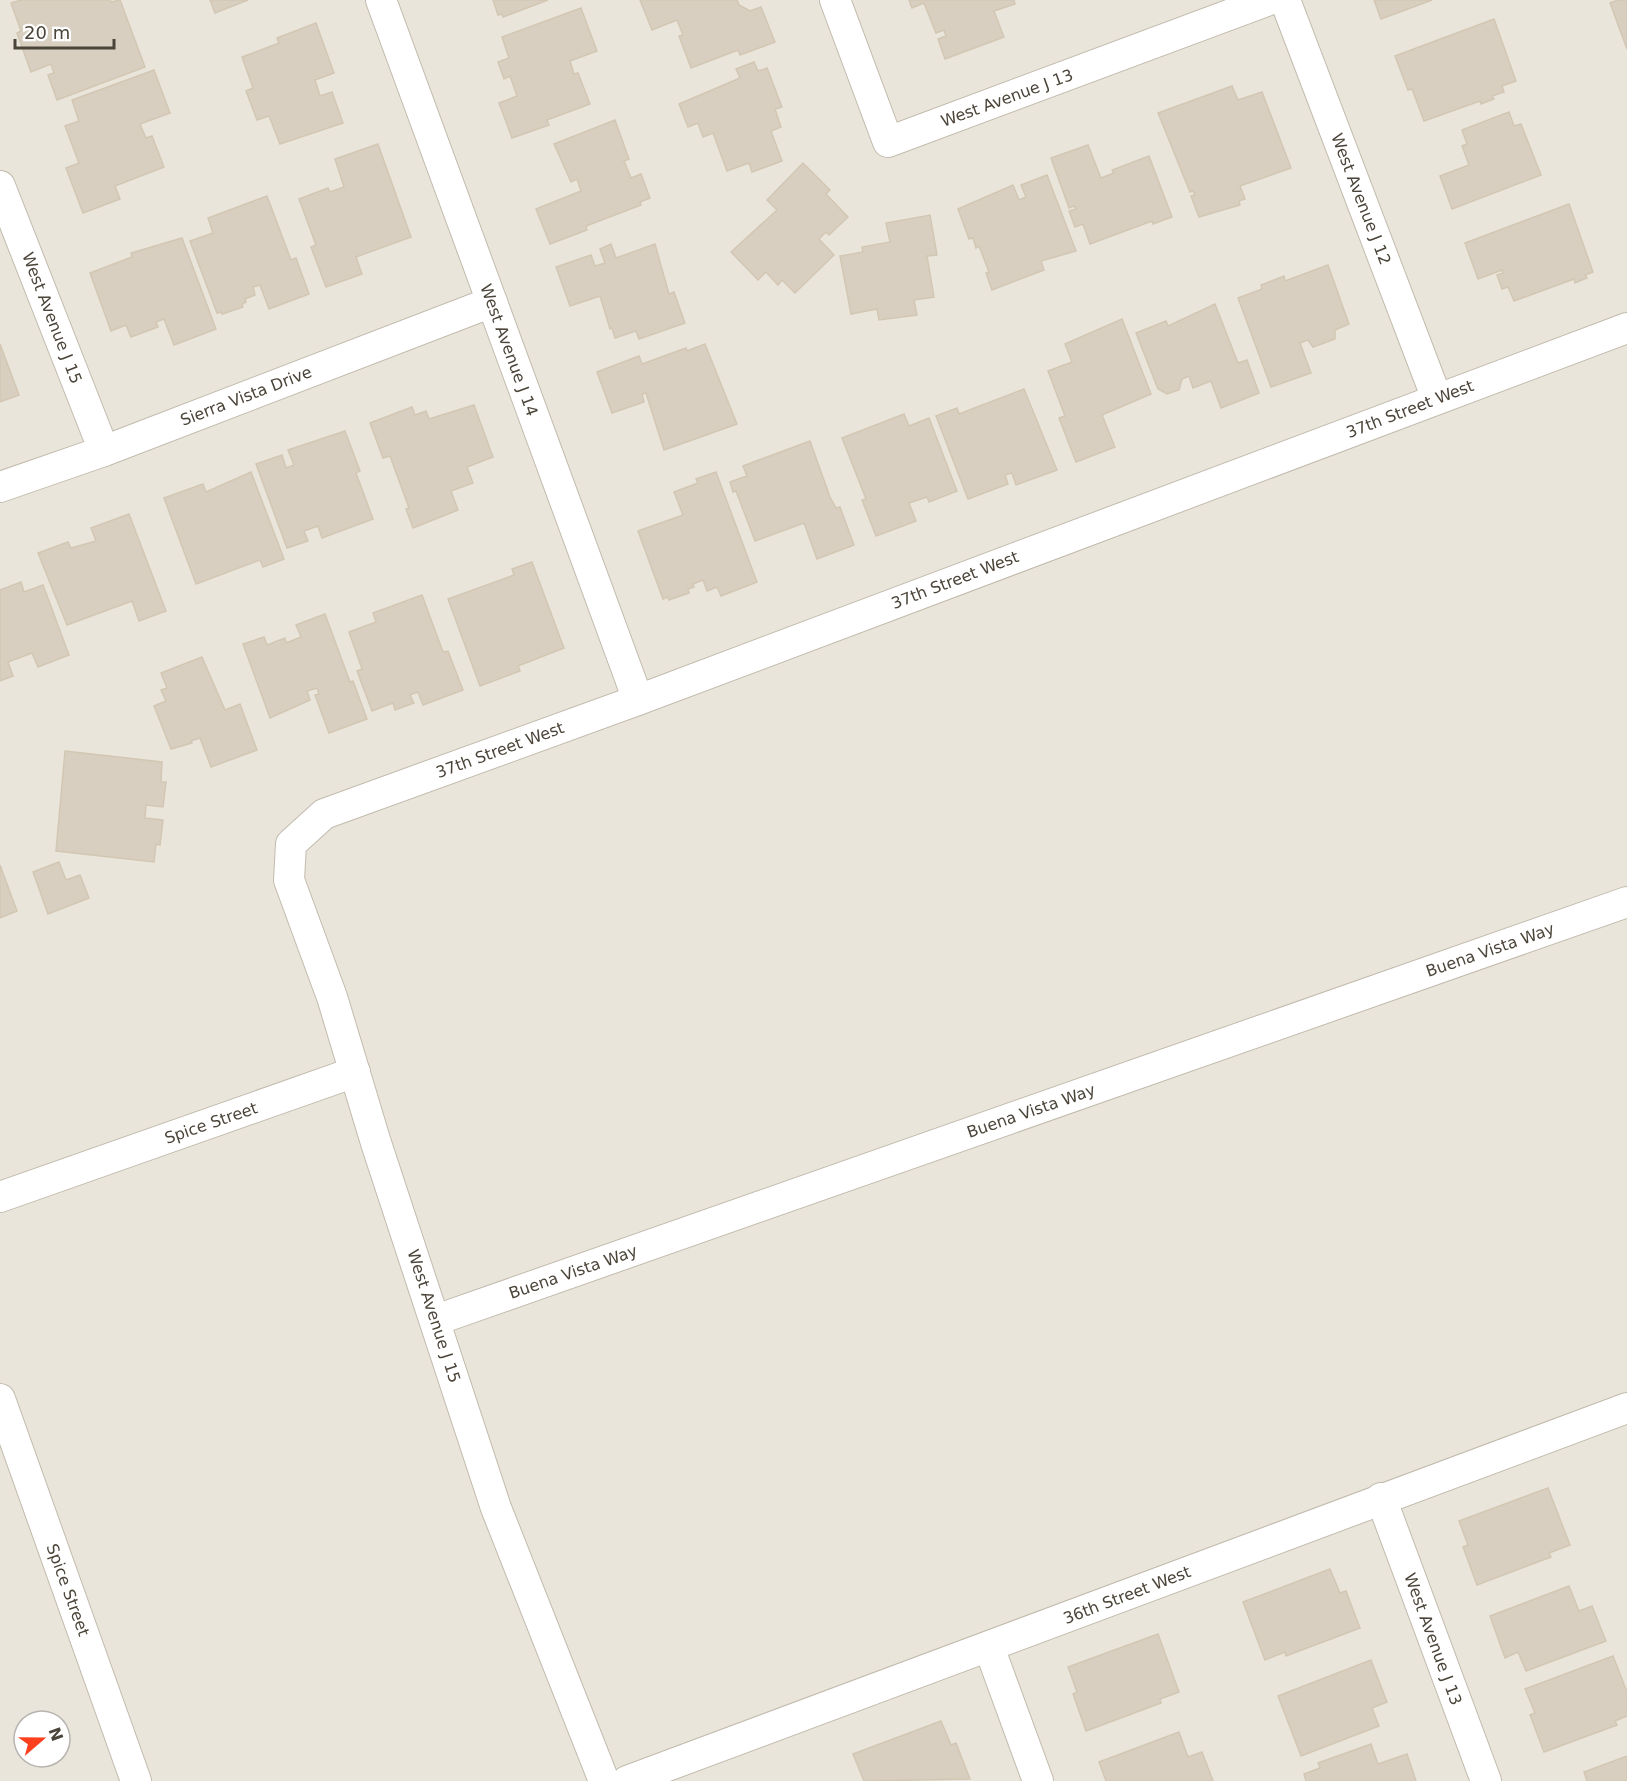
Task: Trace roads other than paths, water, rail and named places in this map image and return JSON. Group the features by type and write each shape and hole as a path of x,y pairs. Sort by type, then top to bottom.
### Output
{"street":[{"name":"West Avenue J 14","path":"381,0 638,699"},
{"name":"West Avenue J 13","path":"834,0 888,142 1269,0"},
{"name":"West Avenue J 12","path":"1285,0 1437,399"},
{"name":"West Avenue J 15","path":"0,186 104,451"},
{"name":"Sierra Vista Drive","path":"0,487 104,451 492,302"},
{"name":"37th Street West","path":"291,844 324,814 638,699 1627,328"},
{"name":"West Avenue J 15","path":"291,844 289,879 332,997 496,1508 604,1781"},
{"name":"Buena Vista Way","path":"435,1320 1627,902"},
{"name":"Spice Street","path":"0,1197 355,1072"},
{"name":"Spice Street","path":"0,1399 136,1781"},
{"name":"36th Street West","path":"627,1781 1627,1408"},
{"name":"West Avenue J 13","path":"1381,1498 1486,1781"},
{"path":"989,1647 1038,1781"}]}
